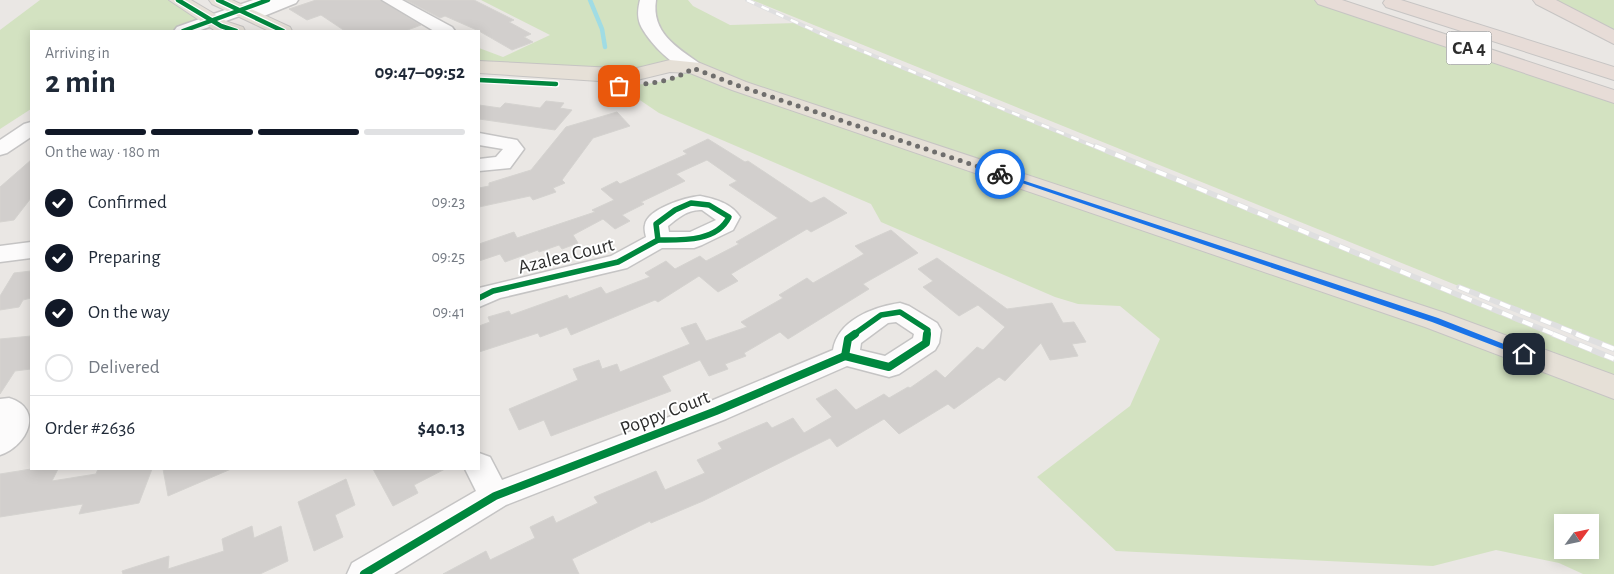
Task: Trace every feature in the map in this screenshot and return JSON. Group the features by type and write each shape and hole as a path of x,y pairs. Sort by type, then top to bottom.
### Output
{"highway":[{"name":"CA 4","path":"1324,0 1614,96"},
{"name":"CA 4","path":"1383,0 1614,74"},
{"path":"1542,0 1614,38"}],"main road":[{"path":"178,0 219,27"},
{"path":"218,0 281,30"},
{"path":"480,67 616,75 634,75 670,66 693,68 749,89 1435,320 1614,387"},
{"path":"480,80 619,86 655,82 684,75 693,68"}],"street":[{"path":"192,30 219,27 268,0"},
{"path":"244,13 290,0"},
{"path":"390,0 444,30"},
{"path":"648,0 645,8 650,26 660,43 693,68"},
{"path":"0,129 30,110"},
{"path":"0,150 30,129"},
{"path":"480,138 510,144 514,149 502,163 480,165"},
{"name":"Azalea Court","path":"480,297 494,290 618,262 658,240"},
{"path":"0,254 30,249"},
{"name":"Poppy Court","path":"364,574 495,496 716,411 845,356"},
{"path":"480,468 495,496"}],"green space":[{"path":"40,0 178,0 211,20 186,30 30,30 30,110 0,129 0,30"},
{"path":"481,0 688,0 693,6 730,25 797,23 1614,359 1614,574 1583,574 1559,563 1496,550 1433,566 1116,551 1037,477 1130,406 1160,339 1120,306 1078,304 1055,297 881,222 871,204 659,113 619,86 648,84 667,80 692,68 599,75 480,67 480,48 503,57 550,35"},
{"path":"752,0 1318,0 1614,96 1614,349"},
{"path":"1543,0 1614,0 1614,36"}],"building":[{"path":"316,0 380,0 421,25 408,30 344,30 321,15 307,20 289,9"},
{"path":"406,0 474,0 514,20 509,22 531,34 524,37 533,42 512,50 480,30 445,16 440,18"},
{"path":"546,101 564,103 560,108 572,110 555,130 480,119 480,105 500,108 505,103 540,108"},
{"path":"617,112 630,126 593,138 562,180 565,183 553,188 556,192 533,200 530,196 480,207 480,188 489,186 489,183 531,170 566,127"},
{"path":"708,139 745,162 748,161 811,203 824,197 847,213 811,232 807,229 731,274 738,281 718,292 699,276 658,302 655,300 571,335 567,327 540,337 538,333 480,352 480,326 490,322 488,317 509,311 511,315 567,295 569,299 601,287 606,294 650,277 645,273 666,261 675,269 700,256 706,261 739,244 736,242 778,218 729,185 737,181 707,160 676,174 685,181 641,202 644,204 622,215 630,221 615,229 603,219 573,235 578,243 562,249 559,245 539,252 538,250 505,262 500,254 480,261 480,244 514,232 517,238 595,212 592,210 614,200 601,189 617,181 620,184 687,154 683,151"},
{"path":"30,161 30,199 14,220 0,222 0,187"},
{"path":"891,230 918,253 863,284 869,289 788,339 780,332 744,353 746,356 725,364 728,369 709,376 700,360 662,376 671,391 551,436 544,420 519,430 509,409 578,380 573,369 599,360 602,369 617,364 620,372 690,344 681,328 696,323 706,341 747,327 741,322 783,298 779,295 807,278 813,283 864,254 855,246"},
{"path":"937,258 1007,309 1052,303 1063,323 1074,322 1086,342 1072,344 1078,356 1050,360 1041,343 1005,381 999,377 954,409 948,404 899,434 884,419 837,447 830,438 703,501 651,523 650,521 572,559 579,574 443,574 486,551 490,560 535,538 530,527 553,516 556,523 598,503 594,497 656,471 665,490 705,473 697,460 722,449 718,443 767,422 772,428 793,418 804,433 832,417 816,399 836,389 856,410 884,394 889,398 908,387 910,388 936,370 945,378 977,347 983,350 1005,327 978,305 959,316 923,287 933,281 918,269"},
{"path":"30,271 30,298 23,300 19,307 0,310 0,296 14,273"},
{"path":"30,336 30,369 15,371 0,394 0,339"},
{"path":"30,469 58,470 52,481 96,474 98,470 152,470 139,503 79,514 83,504 0,517 0,474"},
{"path":"163,470 229,470 168,496"},
{"path":"374,470 443,470 414,485 418,493 393,506"},
{"path":"346,479 355,505 335,515 343,537 314,551 298,502"},
{"path":"252,526 254,538 281,526 288,561 260,574 123,574 122,571 169,556 168,569 224,551 222,539"}],"waterway":[{"path":"590,0 602,29 605,47"}],"railway":[{"path":"747,0 833,39 1098,148"},
{"path":"1095,146 1556,335"},
{"path":"1459,287 1580,335"},
{"path":"1553,334 1614,359"},
{"path":"1576,334 1614,349"}],"cycle path":[{"path":"178,0 221,26 233,30"},
{"path":"218,0 281,30"},
{"path":"186,30 268,0"},
{"path":"480,80 556,84"},
{"path":"691,203 709,205 729,217 725,225 694,240 658,240 656,224 675,210 691,203"},
{"path":"480,298 493,291 618,262 658,240"},
{"path":"364,574 495,496 716,411 845,356 889,367 926,343 928,330 900,312 881,315 848,339 845,356"}],"way so far":[{"path":"619,86 655,82 684,75 693,68 739,86 1000,174"}],"route":[{"path":"1000,174 1435,320 1524,354"}]}
